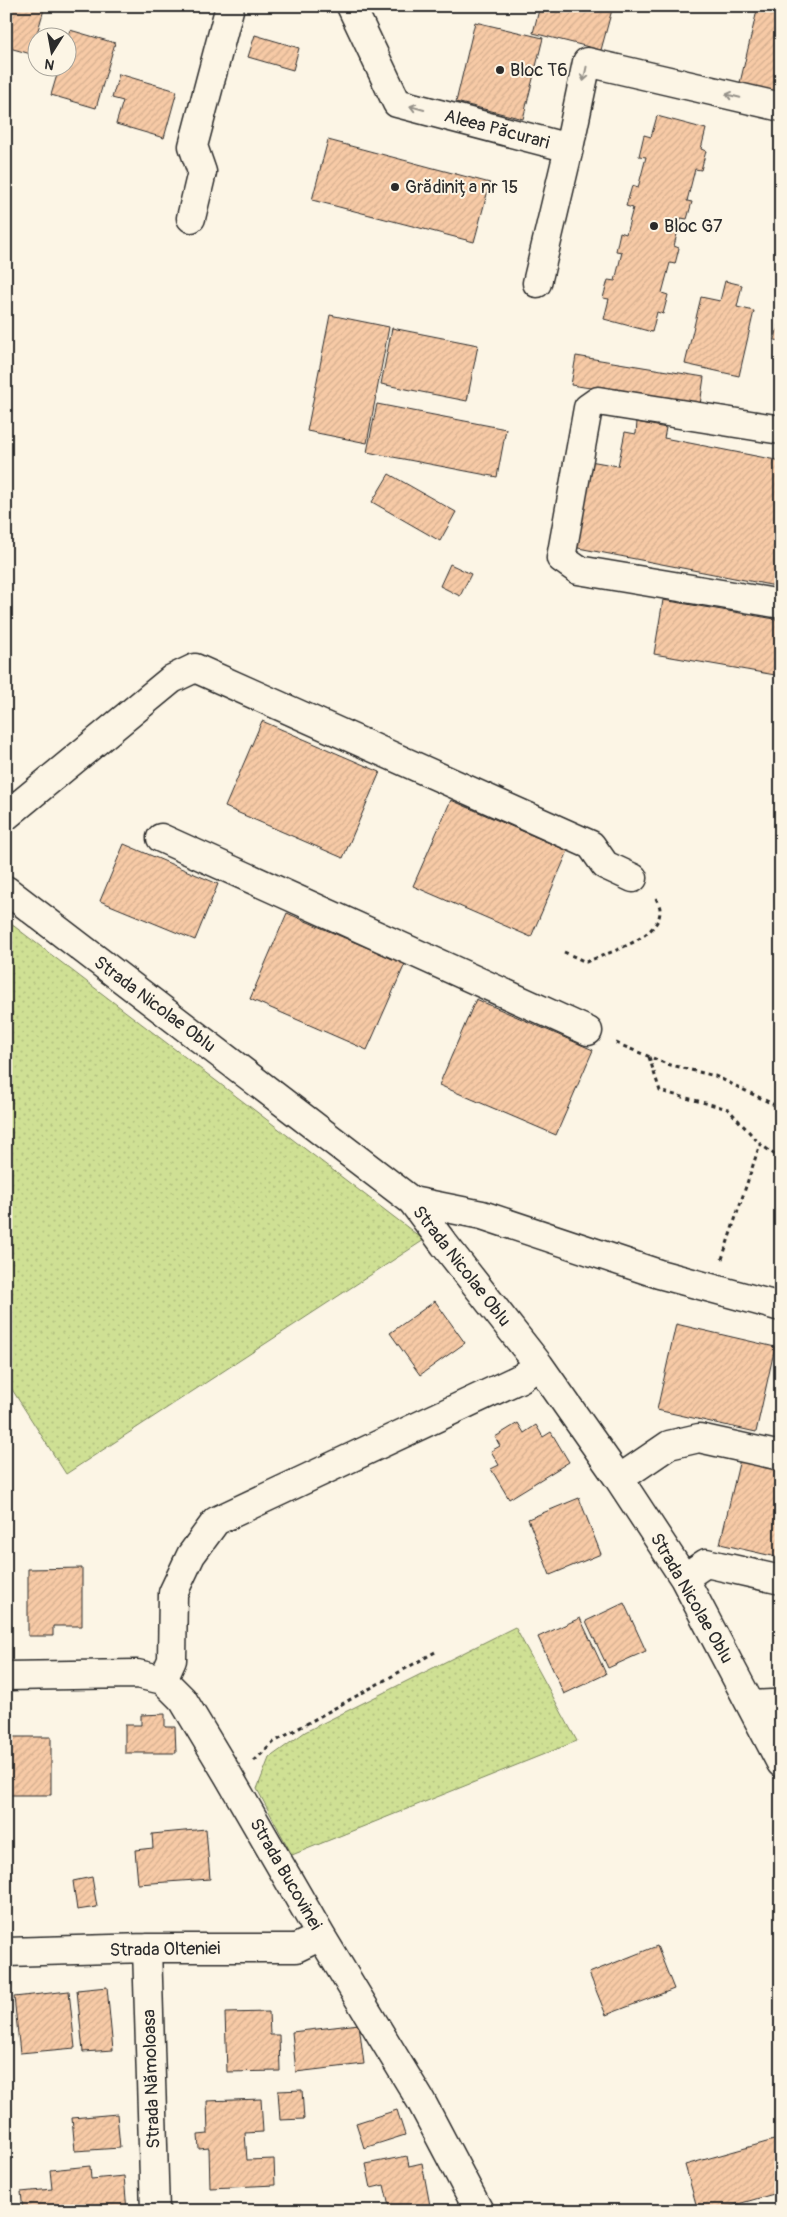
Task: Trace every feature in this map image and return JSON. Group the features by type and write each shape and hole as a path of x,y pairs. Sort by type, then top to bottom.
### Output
{"street":[{"path":"191,218 202,172 193,146 230,6"},
{"name":"Aleea Păcurari","path":"351,6 397,103 569,148 587,62 781,107"},
{"path":"537,283 569,148"},
{"path":"781,430 598,400 588,408 561,558 578,570 781,604"},
{"path":"6,816 172,679 195,668 591,845 605,865 633,878"},
{"path":"161,838 588,1031"},
{"name":"Strada Nicolae Oblu","path":"6,890 412,1201 539,1365 619,1479 684,1578 781,1764"},
{"path":"412,1201 482,1215 659,1274 781,1308"},
{"path":"6,1676 137,1674 163,1680 172,1660 173,1592 191,1555 216,1521 521,1378 539,1365"},
{"path":"619,1479 668,1445 699,1438 781,1456"},
{"path":"684,1578 706,1563 781,1580"},
{"name":"Strada Bucovinei","path":"163,1680 183,1700 228,1774 321,1936 421,2101 480,2211"},
{"path":"751,1705 772,1704 781,1706"},
{"name":"Strada Olteniei","path":"6,1952 147,1948 296,1948 321,1936"},
{"name":"Strada Nămoloasa","path":"147,1948 155,2211"}],"path":[{"path":"564,952 586,962 638,939 649,932 656,923 660,910 649,885 633,878"},
{"path":"588,1031 667,1064 715,1076 781,1108"},
{"path":"649,1057 660,1091 728,1109 760,1144 781,1159"},
{"path":"713,1288 760,1144"},
{"path":"228,1774 252,1762 274,1742 437,1652"}],"green space":[{"path":"6,920 424,1240 66,1474 6,1380"},
{"path":"515,1627 577,1741 292,1855 257,1789 269,1758 305,1732"}],"building":[{"path":"6,6 45,6 39,28 28,28 28,53 6,47"},
{"path":"540,6 613,6 601,50 533,33"},
{"path":"758,6 781,6 781,97 739,87"},
{"name":"Bloc T6","path":"475,22 543,38 523,119 456,102"},
{"path":"78,32 115,43 96,108 51,95 56,78 78,78"},
{"path":"255,35 299,48 293,70 248,57"},
{"path":"119,74 177,91 164,138 116,124 123,101 112,98"},
{"name":"Bloc G7","path":"657,116 706,129 701,149 706,151 701,170 695,169 687,201 692,202 687,219 681,218 674,246 679,248 675,264 670,263 662,293 668,295 663,314 657,312 652,332 604,319 609,299 603,298 608,280 615,281 622,252 616,251 620,232 626,234 633,208 626,206 632,186 638,188 646,157 639,156 644,135 651,137"},
{"path":"328,140 490,183 474,242 312,200"},
{"path":"725,281 742,285 737,307 754,311 739,376 685,364 701,297 720,301"},
{"path":"330,315 389,327 367,443 307,431"},
{"path":"779,321 781,321 781,341 775,340"},
{"path":"392,328 478,345 467,401 381,384"},
{"path":"576,356 704,377 700,405 571,385"},
{"path":"377,404 506,429 497,477 367,452"},
{"path":"637,422 666,428 664,438 781,461 781,587 573,547 590,461 618,466 625,432 636,434"},
{"path":"389,474 456,512 440,541 372,502"},
{"path":"450,564 471,574 460,596 440,586"},
{"path":"663,600 781,620 781,676 654,654"},
{"path":"262,721 380,772 343,858 225,807"},
{"path":"451,800 568,851 531,937 413,886"},
{"path":"124,844 218,884 195,940 100,901"},
{"path":"287,913 405,964 367,1050 250,999"},
{"path":"476,999 593,1050 556,1135 439,1085"},
{"path":"435,1301 465,1343 420,1375 390,1333"},
{"path":"676,1324 775,1347 756,1432 657,1410"},
{"path":"518,1423 524,1433 536,1425 543,1437 551,1432 569,1462 509,1499 491,1469 499,1465 491,1451 500,1446 495,1437"},
{"path":"740,1459 781,1468 781,1558 720,1544"},
{"path":"579,1498 601,1554 550,1575 528,1519"},
{"path":"82,1568 82,1626 53,1626 53,1636 28,1636 28,1569"},
{"path":"624,1603 646,1651 608,1668 586,1621"},
{"path":"580,1618 606,1674 564,1694 538,1637"},
{"path":"165,1714 165,1727 175,1727 176,1753 125,1753 125,1725 141,1725 141,1715"},
{"path":"6,1737 51,1737 51,1795 6,1795"},
{"path":"206,1829 210,1879 138,1884 135,1850 153,1848 152,1834"},
{"path":"92,1877 97,1907 77,1910 73,1881"},
{"path":"657,1946 674,1989 606,2015 589,1973"},
{"path":"107,1987 113,2050 83,2052 77,1990"},
{"path":"69,1991 75,2048 20,2053 14,1997"},
{"path":"269,2012 270,2035 279,2035 280,2071 227,2072 225,2013"},
{"path":"359,2024 364,2064 296,2072 292,2032"},
{"path":"302,2090 304,2119 280,2120 278,2091"},
{"path":"261,2099 263,2132 245,2133 247,2160 274,2159 275,2185 210,2188 209,2148 199,2149 198,2135 208,2134 207,2101"},
{"path":"397,2110 405,2135 364,2148 356,2123"},
{"path":"117,2114 120,2148 75,2151 72,2118"},
{"path":"781,2138 781,2192 713,2211 698,2211 685,2165"},
{"path":"407,2156 409,2166 422,2163 431,2211 390,2211 384,2185 371,2188 366,2164"},
{"path":"90,2166 91,2179 124,2176 127,2211 23,2211 21,2192 52,2189 50,2170"}],"place":[{"name":"Bloc T6","path":"500,70"},
{"name":"Grădinița nr 15","path":"395,187"},
{"name":"Bloc G7","path":"654,226"}]}
